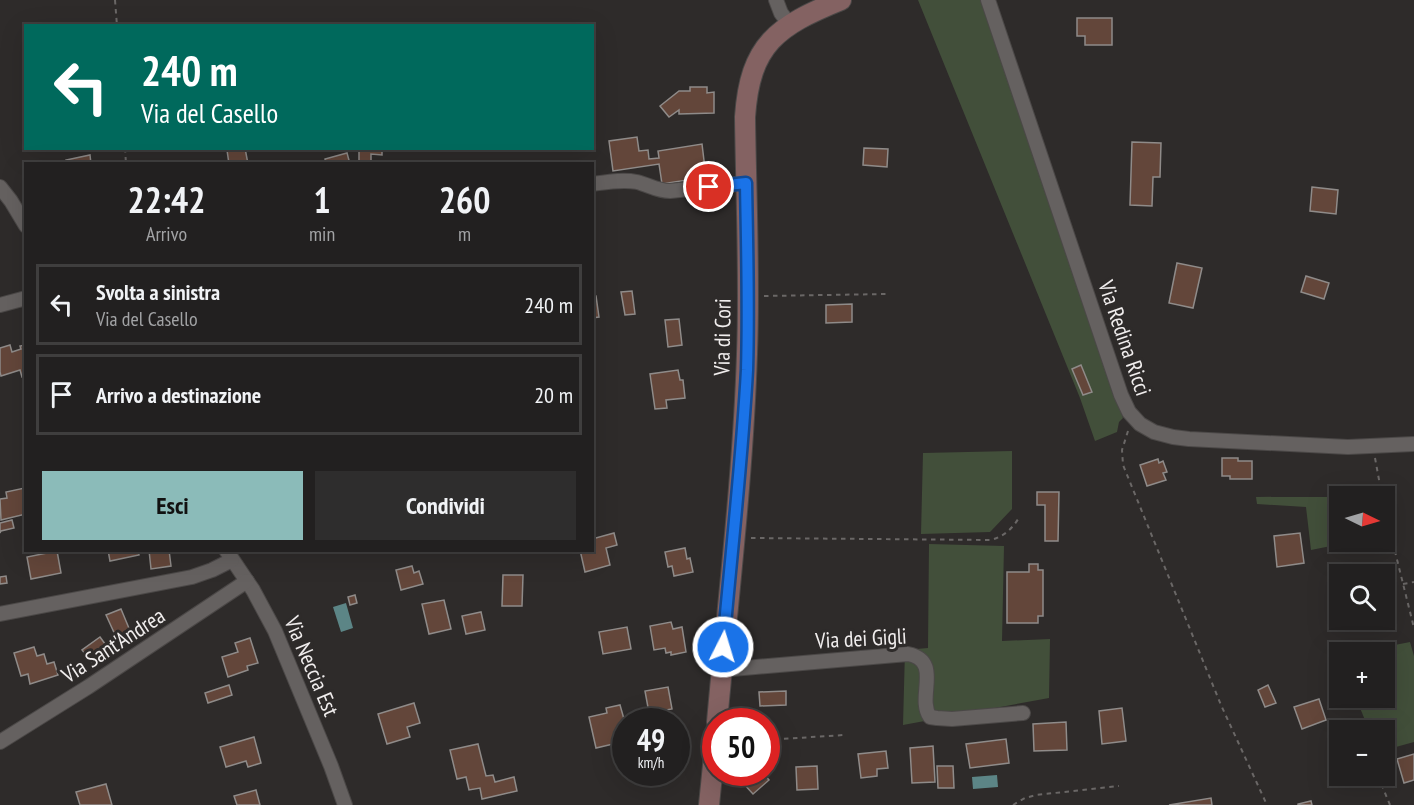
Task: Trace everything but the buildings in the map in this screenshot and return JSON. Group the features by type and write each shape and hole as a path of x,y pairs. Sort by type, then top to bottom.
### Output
{"main road":[{"name":"Via di Cori","path":"718,708 746,384 748,297 745,117 750,81 755,66 773,38 810,12 841,0"},
{"path":"709,805 711,786"}],"street":[{"path":"776,0 790,24"},
{"name":"Via Redina Ricci","path":"988,0 1121,395 1133,417 1154,432 1189,440 1340,447 1414,444"},
{"path":"594,184 628,181 664,191 746,183"},
{"path":"0,187 24,223"},
{"path":"0,305 24,299"},
{"path":"0,614 192,577 212,570 229,555"},
{"name":"Via Neccia Est","path":"229,555 247,581 275,631 345,805"},
{"name":"Via Sant'Andrea","path":"0,742 88,687 247,581"},
{"name":"Via dei Gigli","path":"721,670 908,654 920,658 925,665 926,709 930,717 952,719 1023,713"}],"path":[{"path":"115,0 117,24"},
{"path":"748,297 887,294"},
{"path":"1133,417 1124,440 1123,465 1221,705 1267,805"},
{"path":"1373,447 1380,486"},
{"path":"733,538 991,540 1001,537 1010,530 1020,516"},
{"path":"1395,552 1414,628"},
{"path":"1403,584 1414,582"},
{"path":"780,739 844,735"},
{"path":"1013,805 1029,797 1119,786"},
{"path":"1381,786 1390,805"}],"green space":[{"path":"918,0 981,0 1123,418 1119,422 1117,432 1095,441 1080,398","holes":["1081,365 1092,392 1083,395 1073,369"]},
{"path":"1012,451 1012,509 990,532 921,534 923,453"},
{"path":"1329,496 1329,546 1311,550 1306,507 1257,504 1256,497"},
{"path":"929,544 1004,546 1002,641 1050,639 1049,698 903,725 905,650 928,648"},
{"path":"1410,642 1414,656 1414,742 1395,747 1395,720 1365,720 1360,708 1395,708 1395,645"}],"water":[{"path":"346,603 353,628 341,632 333,607"},
{"path":"997,775 998,787 973,789 972,777"}],"route":[{"path":"709,187 746,183 747,370 723,647"}]}
